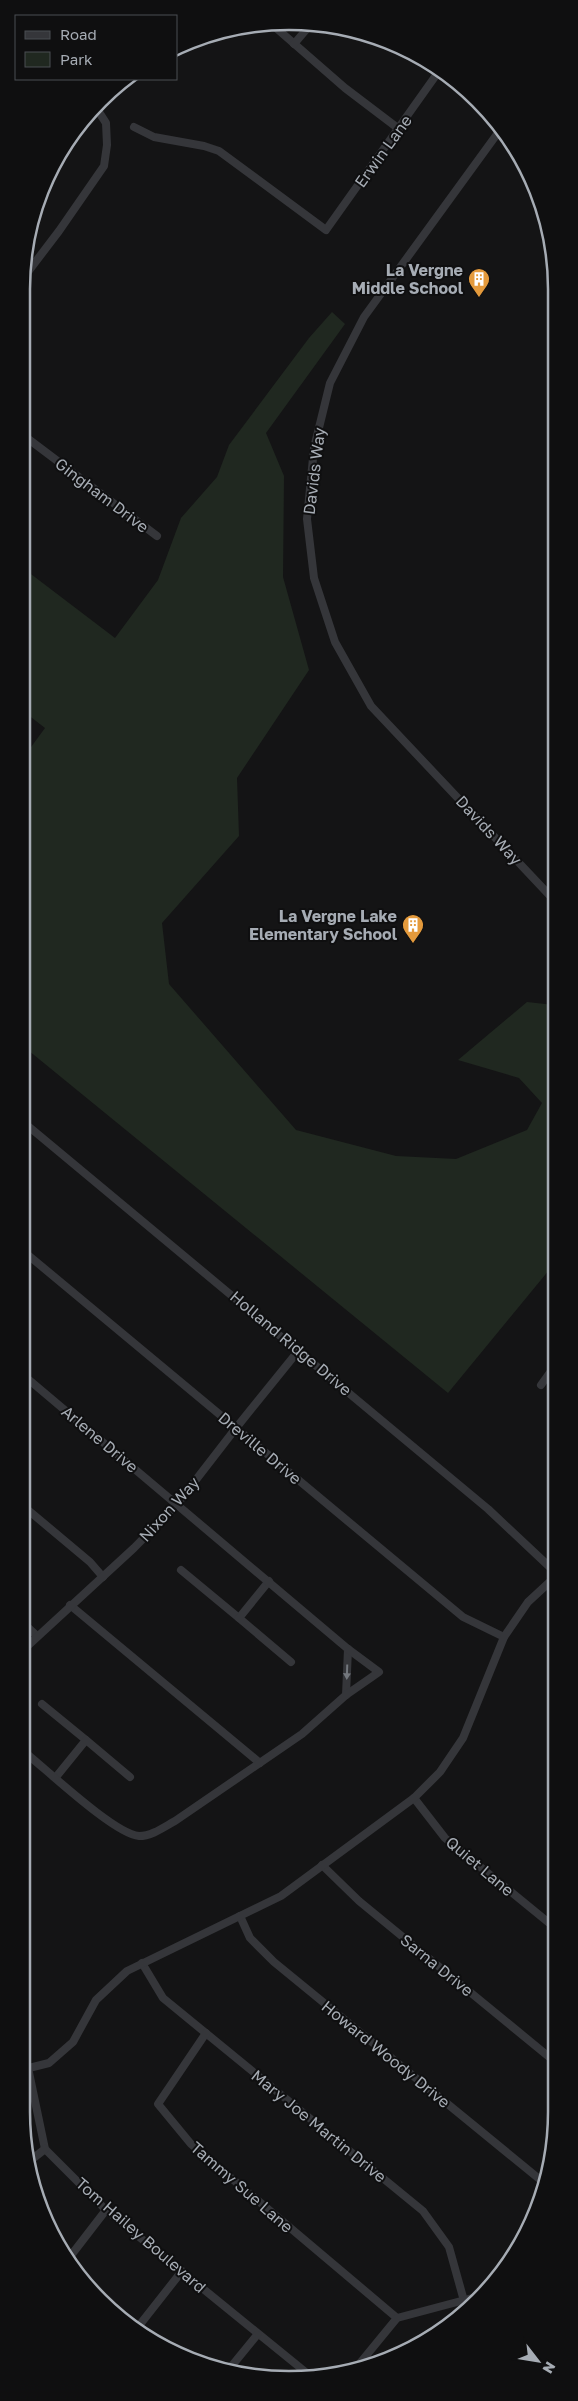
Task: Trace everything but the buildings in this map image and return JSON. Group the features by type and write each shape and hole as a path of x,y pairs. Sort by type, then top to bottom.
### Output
{"street":[{"path":"280,31 345,88 398,129"},
{"path":"294,44 305,31"},
{"name":"Erwin Lane","path":"134,127 154,137 204,146 219,151 326,230 436,76"},
{"path":"31,267 104,166 107,144 106,123 100,112"},
{"name":"Davids Way","path":"497,135 364,317 330,383 314,448 307,519 314,578 335,642 372,706 548,894"},
{"name":"Gingham Drive","path":"30,440 157,536"},
{"name":"Holland Ridge Drive","path":"30,1127 488,1509 548,1565"},
{"name":"Dreville Drive","path":"30,1257 463,1617 504,1637"},
{"name":"Nixon Way","path":"30,1643 103,1577 178,1504 299,1350"},
{"path":"541,1385 548,1375"},
{"name":"Arlene Drive","path":"30,1381 379,1672 346,1695"},
{"path":"30,1512 90,1562 103,1577"},
{"path":"181,1570 291,1662"},
{"path":"239,1618 270,1581"},
{"path":"30,2068 49,2063 73,2042 96,2000 127,1971 281,1896 414,1798 440,1772 463,1738 504,1637 528,1602 548,1584"},
{"path":"70,1605 260,1763"},
{"path":"30,1629 37,1636"},
{"path":"30,1756 98,1814 126,1832 140,1836 153,1833 175,1821 302,1734 346,1695 348,1648"},
{"path":"42,1704 130,1777"},
{"path":"56,1777 86,1740"},
{"name":"Quiet Lane","path":"414,1798 446,1838 548,1922"},
{"name":"Sarna Drive","path":"322,1865 359,1901 548,2056"},
{"name":"Howard Woody Drive","path":"240,1916 250,1938 274,1962 539,2179"},
{"name":"Mary Joe Martin Drive","path":"142,1964 163,1998 423,2212 449,2247 465,2302"},
{"name":"Tammy Sue Lane","path":"206,2033 158,2104 191,2144 397,2318"},
{"path":"30,2089 45,2149 34,2158"},
{"name":"Tom Hailey Boulevard","path":"45,2149 106,2210 257,2335 303,2370"},
{"path":"72,2254 106,2210"},
{"path":"141,2324 182,2271"},
{"path":"363,2360 397,2318 462,2305"},
{"path":"233,2365 257,2335"}],"green space":[{"path":"332,312 345,324 266,433 284,476 283,577 309,670 237,778 239,836 162,923 169,984 296,1130 396,1156 456,1159 527,1130 542,1103 519,1078 458,1060 527,1002 548,1004 548,1271 448,1393 30,1052 30,748 45,728 30,716 30,573 115,638 158,580 181,518 217,477 229,445 309,338"}],"place":[{"name":"La Vergne Middle School","path":"479,298"},
{"name":"La Vergne Lake Elementary School","path":"413,944"}]}
